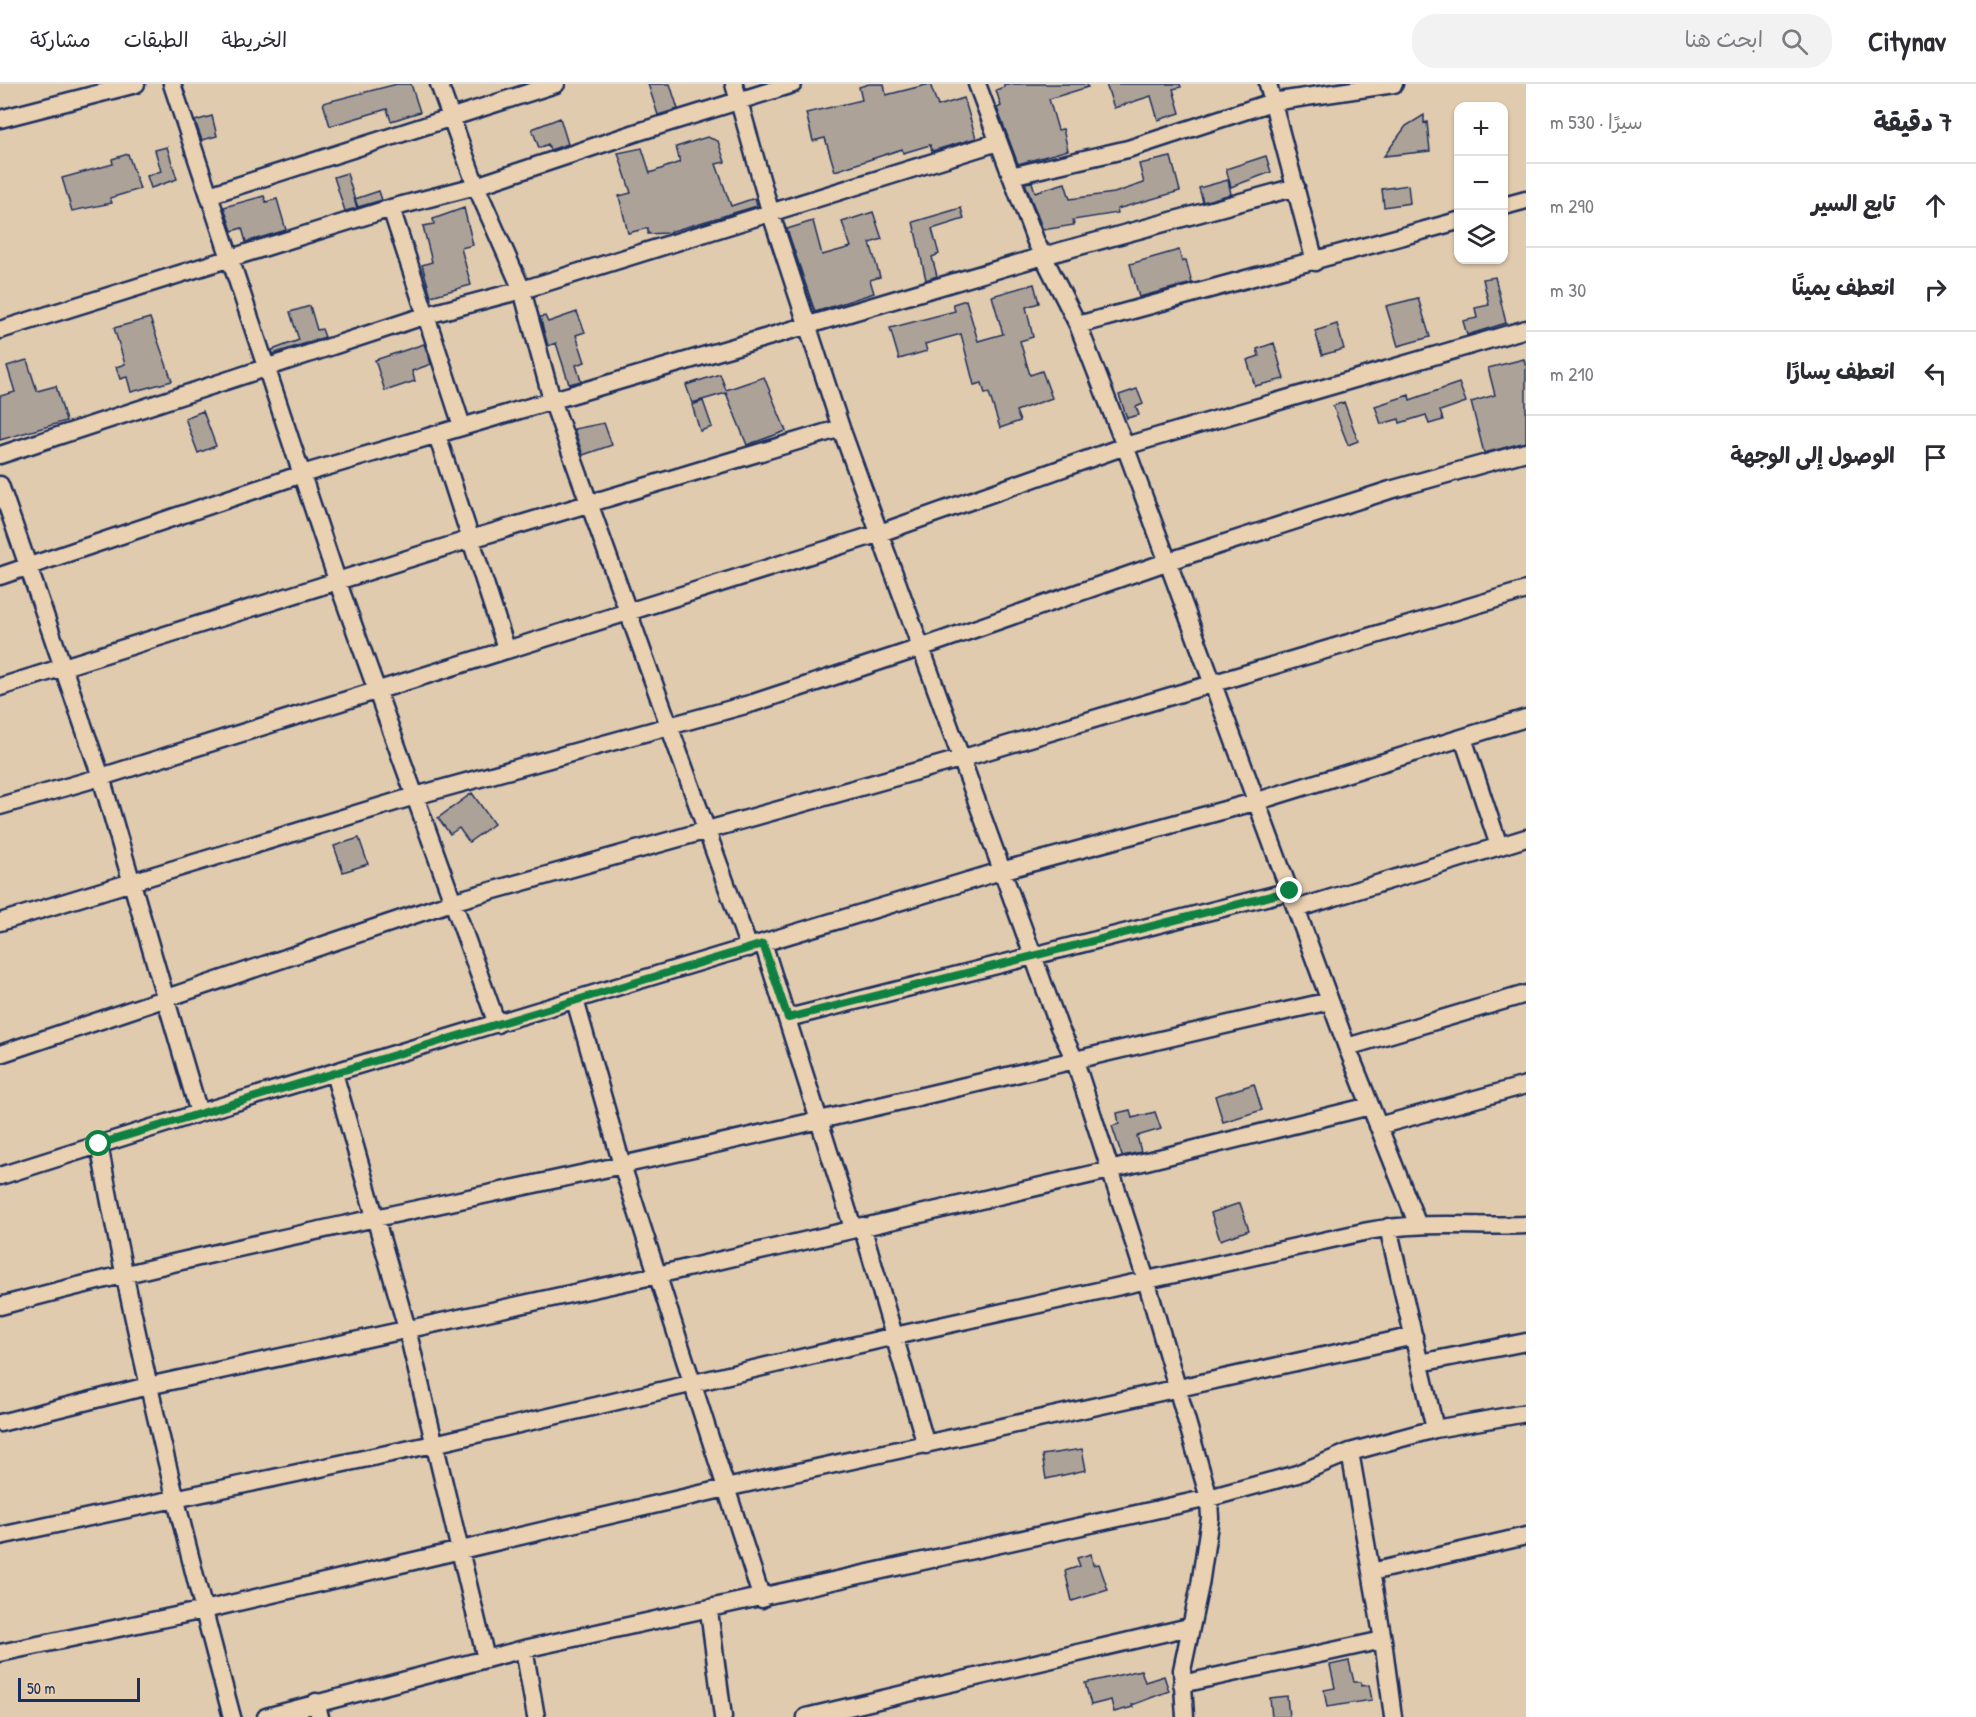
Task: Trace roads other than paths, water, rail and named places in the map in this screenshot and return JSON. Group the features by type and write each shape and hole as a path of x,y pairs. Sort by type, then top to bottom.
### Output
{"street":[{"path":"0,119 84,90 136,84"},
{"path":"172,84 338,580 455,901 497,1024"},
{"path":"439,84 449,117 476,186 522,290 552,400 707,832 788,1018 819,1119 895,1336 926,1444"},
{"path":"208,195 556,84"},
{"path":"734,84 771,214 841,429 1032,955 1059,1027 1074,1058 1179,1389 1209,1498 1210,1518 1200,1586 1189,1627 1182,1684 1185,1717"},
{"path":"0,330 391,208 476,186 793,84"},
{"path":"977,84 1043,256 1078,325 1125,446 1347,1047 1417,1223"},
{"path":"1268,84 1315,262"},
{"path":"1011,176 1128,149 1272,102 1394,84"},
{"path":"0,455 265,366 427,315 522,290 998,142"},
{"path":"0,576 302,474 807,324 1043,256 1296,187"},
{"path":"1508,205 1526,200"},
{"path":"391,208 462,426"},
{"path":"1078,325 1454,222"},
{"path":"0,806 101,777 506,648 627,613 878,534 1125,446 1526,328"},
{"path":"0,687 471,539 841,429"},
{"path":"436,435 506,648"},
{"path":"0,922 415,796 669,728 920,648 1169,561 1390,490 1526,452"},
{"path":"0,485 65,666 101,777 199,1113"},
{"path":"0,1054 455,901 960,759 1526,590"},
{"path":"0,1176 199,1113 1001,871 1258,801 1526,718"},
{"path":"1463,738 1499,846"},
{"path":"1296,909 1526,838"},
{"path":"788,1018 1290,891"},
{"path":"1347,1047 1526,994"},
{"path":"575,1000 622,1165 762,1599"},
{"path":"0,1306 122,1274 375,1217 622,1165 1074,1058 1330,1001"},
{"path":"334,1073 407,1329 486,1659"},
{"path":"1378,1126 1526,1084"},
{"path":"0,1423 148,1386 657,1275 1110,1170 1370,1106"},
{"path":"99,1144 122,1274 174,1498 232,1717"},
{"path":"0,1536 434,1444 895,1336 1388,1227 1417,1223 1526,1225"},
{"path":"1388,1227 1436,1429"},
{"path":"0,1653 204,1610 726,1488 1414,1336"},
{"path":"1420,1363 1526,1342"},
{"path":"266,1717 318,1709 486,1659 524,1650 709,1611 1209,1498 1297,1474 1350,1452 1436,1429 1526,1413"},
{"path":"1350,1452 1383,1640 1393,1717"},
{"path":"1371,1572 1526,1536"},
{"path":"709,1611 723,1717"},
{"path":"806,1717 996,1670 1189,1627"},
{"path":"1182,1684 1383,1640"},
{"path":"524,1650 536,1717"}]}
